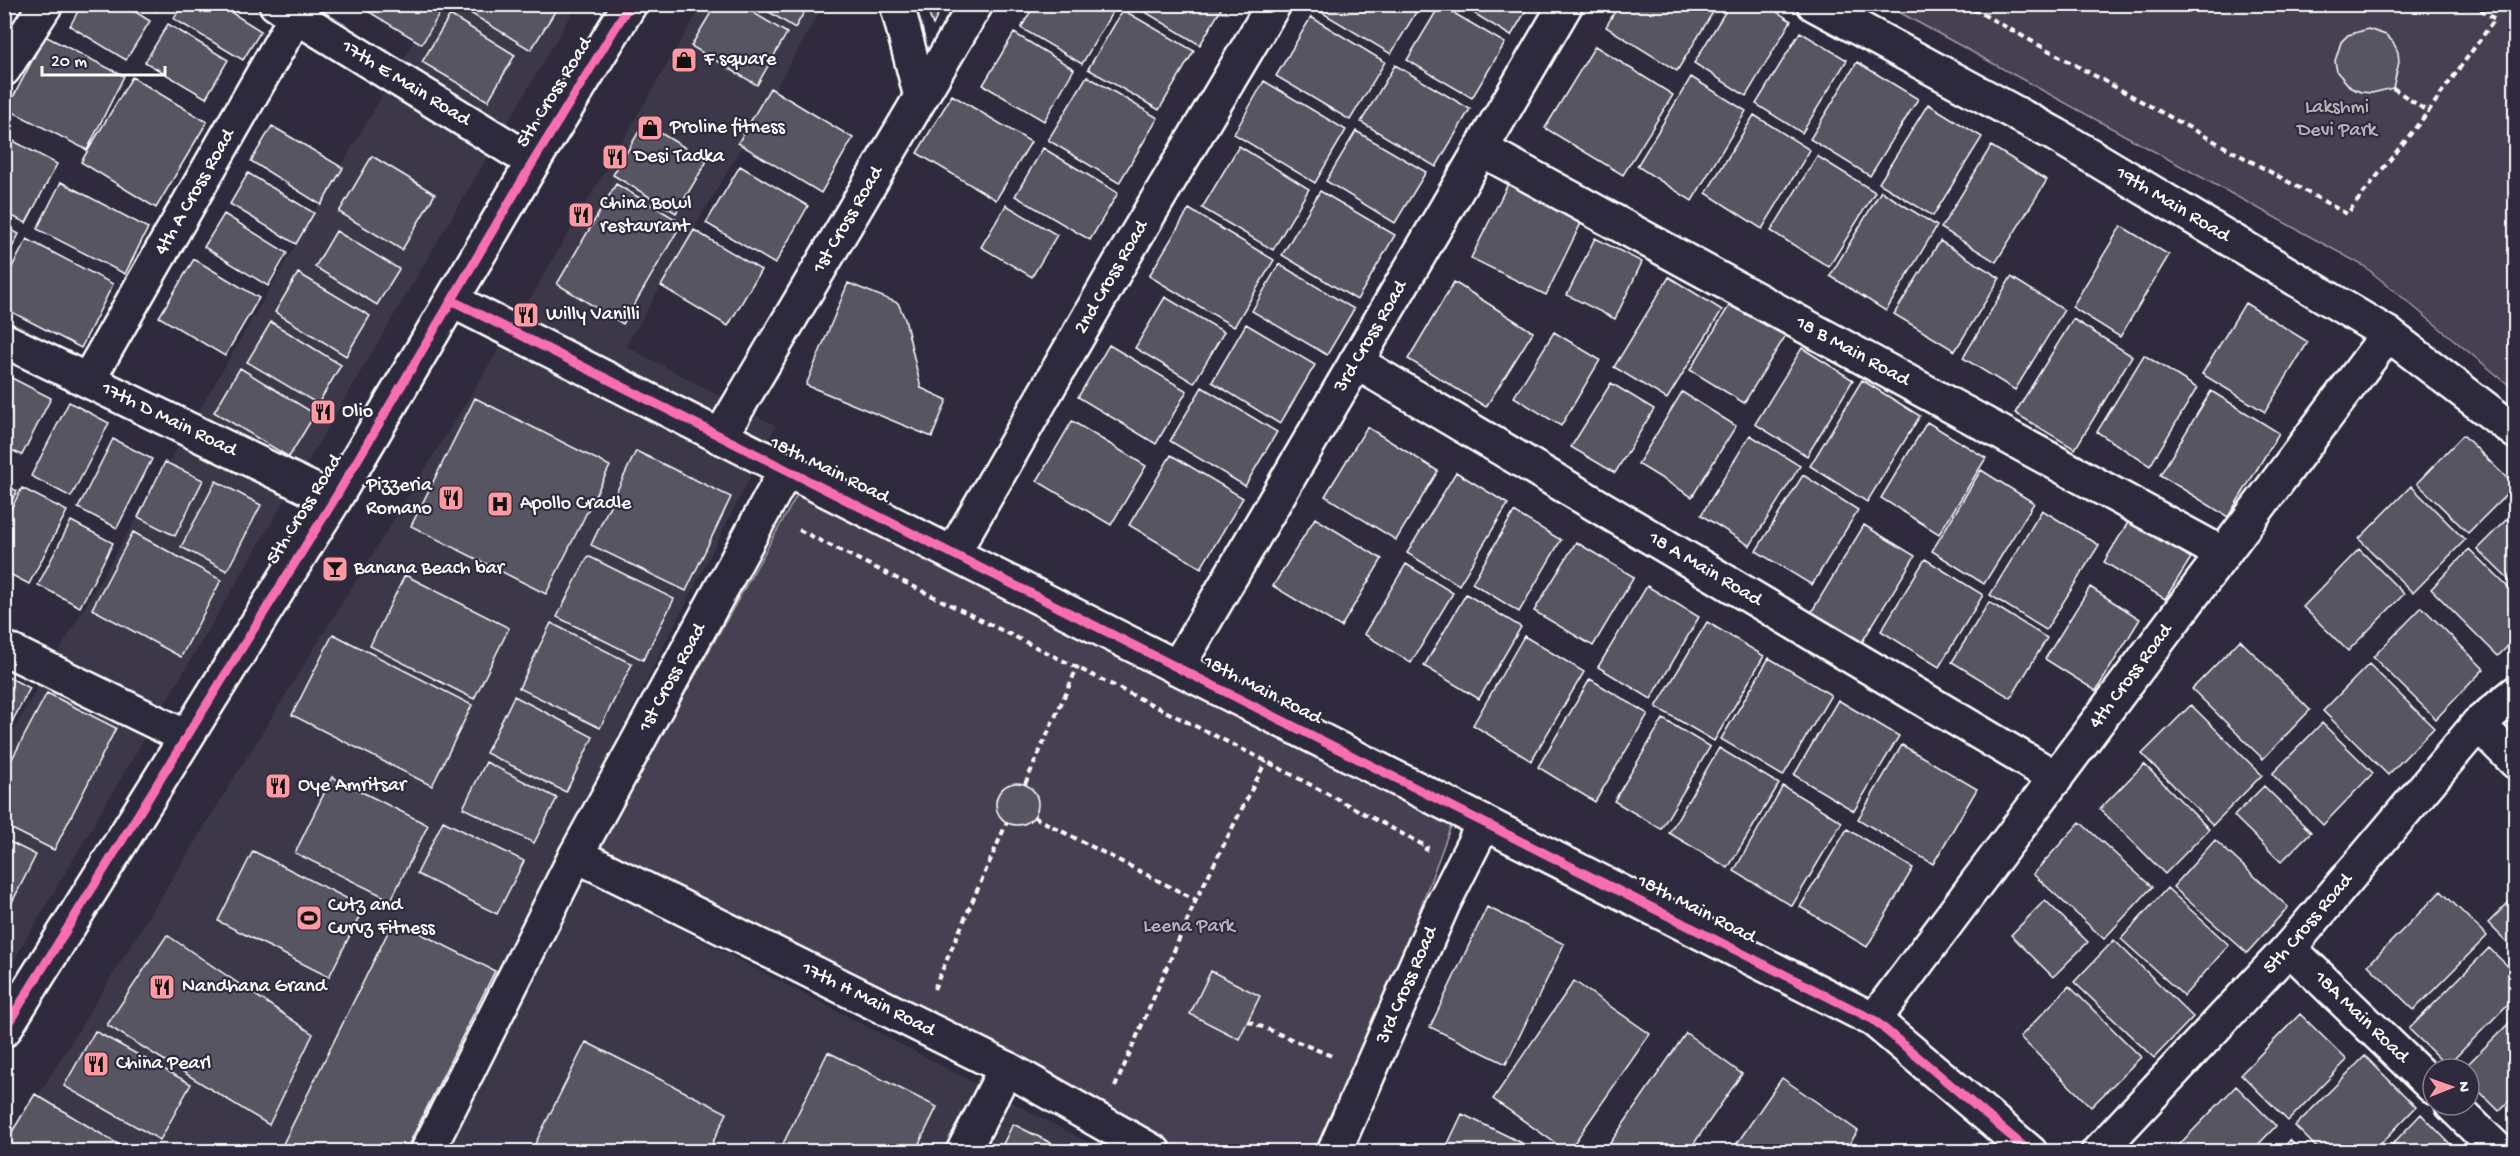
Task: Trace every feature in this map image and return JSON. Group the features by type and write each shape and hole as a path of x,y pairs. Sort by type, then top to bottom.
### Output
{"street":[{"path":"4,69 46,4"},
{"name":"5th Cross Road","path":"5,1028 334,500 533,162 630,4"},
{"path":"897,4 921,97"},
{"name":"1st Cross Road","path":"720,437 976,4"},
{"name":"2nd Cross Road","path":"953,553 1121,261 1274,4"},
{"name":"3rd Cross Road","path":"1177,668 1566,4"},
{"name":"19th Main Road","path":"1814,4 2056,135 2388,334 2516,432"},
{"name":"17th E Main Road","path":"291,9 533,162"},
{"name":"4th A Cross Road","path":"88,380 291,9"},
{"name":"18 B Main Road","path":"1481,149 2223,554"},
{"name":"18th Main Road","path":"453,301 1874,1020 2030,1152"},
{"name":"4th Cross Road","path":"1874,1020 2388,334"},
{"name":"17th D Main Road","path":"4,340 334,500"},
{"name":"18 A Main Road","path":"1356,362 2056,778"},
{"name":"1st Cross Road","path":"427,1152 576,855 786,470"},
{"path":"4,648 186,736"},
{"name":"5th Cross Road","path":"2098,1152 2289,948 2478,724 2516,693"},
{"path":"2478,724 2516,762"},
{"name":"3rd Cross Road","path":"1334,1152 1443,904 1484,823"},
{"name":"17th H Main Road","path":"576,855 1006,1068 1135,1147"},
{"name":"18A Main Road","path":"2289,948 2421,1075"},
{"path":"963,1152 1006,1068"},
{"path":"2464,1117 2500,1152"}],"path":[{"path":"1965,5 2347,214 2428,112 2495,19 2474,4"},
{"path":"2393,88 2428,112"},
{"path":"794,538 800,528 1266,761 1427,847 1422,857"},
{"path":"1025,784 1077,667"},
{"path":"1114,1088 1196,900 1266,761"},
{"path":"1034,817 1196,900"},
{"path":"932,994 1007,822"},
{"path":"1248,1021 1335,1058"},
{"path":"1330,1068 1340,1047"}],"shaded area":[{"path":"435,5 577,5 5,975 5,744"},
{"path":"702,5 824,5 626,346 776,426 554,863 1105,1151 4,1151 528,302"}],"green space":[{"name":"Lakshmi Devi Park","path":"1886,5 2515,5 2515,390 2364,266"},
{"name":"Leena Park","path":"801,488 1092,642 1451,826 1329,1152 1165,1151 599,846"}],"building":[{"path":"82,4 123,4 150,21 126,60 70,26"},
{"path":"146,4 159,4 156,11"},
{"path":"182,4 218,4 261,31 243,60 174,19"},
{"path":"356,4 445,4 422,44"},
{"path":"547,4 556,10 531,50 457,5"},
{"path":"716,4 739,4 787,33 757,85 691,46"},
{"path":"756,4 809,4 795,28"},
{"path":"925,4 943,4 933,25"},
{"path":"1035,4 1113,4 1116,6 1082,64 1021,28"},
{"path":"1132,4 1224,4 1200,45"},
{"path":"1325,4 1421,4 1391,54 1321,12"},
{"path":"1459,4 1530,4 1511,36"},
{"path":"1619,4 1718,4 1677,71 1606,27"},
{"path":"1730,4 1765,4 1791,21 1746,96 1694,63"},
{"path":"1440,5 1505,43 1472,98 1407,60"},
{"path":"1123,10 1194,51 1159,110 1088,69"},
{"path":"450,15 515,55 488,101 422,62"},
{"path":"1311,17 1385,62 1350,120 1276,76"},
{"path":"168,24 228,60 206,98 145,62"},
{"path":"2368,29 2386,35 2393,42 2398,52 2399,62 2393,88 2372,93 2351,88 2337,72 2335,61 2341,42 2348,35"},
{"path":"1800,32 1847,60 1802,133 1756,104"},
{"path":"1014,33 1074,69 1044,121 983,85"},
{"path":"45,36 124,76 87,150 7,109"},
{"path":"1595,46 1673,95 1623,175 1545,128"},
{"path":"1857,62 1918,99 1870,176 1810,139"},
{"path":"1395,65 1470,109 1436,167 1361,122"},
{"path":"1087,76 1158,118 1119,183 1048,140"},
{"path":"132,77 207,122 156,208 81,162"},
{"path":"1691,77 1746,111 1692,201 1637,166"},
{"path":"1264,81 1346,130 1315,183 1234,134"},
{"path":"770,88 853,138 821,193 738,143"},
{"path":"952,95 1031,142 996,200 917,153"},
{"path":"1928,104 1982,137 1933,216 1879,183"},
{"path":"1754,115 1810,150 1762,229 1706,193"},
{"path":"644,123 707,161 676,213 613,175"},
{"path":"272,126 343,168 321,205 251,161"},
{"path":"1356,131 1426,172 1395,223 1326,181"},
{"path":"4,136 57,164 26,223 4,212"},
{"path":"1239,146 1309,189 1273,250 1202,208"},
{"path":"1991,146 2047,180 1996,262 1941,228"},
{"path":"1043,148 1118,193 1090,240 1015,196"},
{"path":"372,156 435,194 402,250 339,212"},
{"path":"1817,156 1875,192 1829,267 1771,231"},
{"path":"740,166 808,206 775,264 706,223"},
{"path":"248,173 314,213 296,244 230,204"},
{"path":"1510,180 1584,217 1546,295 1471,258"},
{"path":"61,182 148,228 125,274 37,229"},
{"path":"616,184 682,223 623,324 557,284"},
{"path":"1320,191 1395,235 1357,300 1282,255"},
{"path":"1881,191 1937,226 1886,311 1830,276"},
{"path":"1006,205 1057,235 1032,277 981,247"},
{"path":"1189,209 1274,260 1234,327 1149,276"},
{"path":"224,214 287,253 268,286 204,247"},
{"path":"4,226 19,234 4,263"},
{"path":"2121,226 2169,255 2120,337 2072,307"},
{"path":"694,230 761,270 728,326 661,286"},
{"path":"336,231 399,269 377,305 315,267"},
{"path":"1595,238 1642,262 1615,319 1567,295"},
{"path":"27,239 113,284 81,348 4,308 4,282"},
{"path":"1940,241 2000,278 1955,351 1894,314"},
{"path":"194,259 259,298 225,356 159,317"},
{"path":"1279,264 1354,309 1327,355 1252,311"},
{"path":"298,273 370,316 346,356 275,312"},
{"path":"1669,277 1722,310 1667,399 1614,367"},
{"path":"2011,277 2064,310 2015,390 1963,358"},
{"path":"1454,282 1533,332 1486,407 1408,359"},
{"path":"848,283 898,303 905,319 921,388 947,400 932,437 806,385"},
{"path":"1165,297 1224,332 1194,383 1135,348"},
{"path":"1732,301 1786,335 1744,403 1690,370"},
{"path":"2245,303 2308,342 2265,412 2202,374"},
{"path":"2073,319 2132,356 2075,449 2015,413"},
{"path":"271,322 341,365 318,404 247,362"},
{"path":"1246,324 1315,365 1280,424 1212,382"},
{"path":"1554,332 1600,360 1561,426 1514,397"},
{"path":"1109,345 1187,391 1156,444 1078,397"},
{"path":"1802,348 1853,380 1807,456 1755,424"},
{"path":"2144,355 2197,388 2150,466 2097,432"},
{"path":"240,368 315,414 289,457 214,412"},
{"path":"4,374 51,398 22,455 4,447"},
{"path":"1862,380 1920,416 1867,502 1810,466"},
{"path":"1611,383 1654,409 1615,473 1571,447"},
{"path":"1202,387 1277,432 1245,486 1170,441"},
{"path":"2211,391 2279,433 2228,517 2160,475"},
{"path":"1682,392 1736,426 1692,497 1638,464"},
{"path":"475,398 610,466 546,594 411,526"},
{"path":"69,402 109,423 71,497 31,476"},
{"path":"1072,421 1146,466 1111,525 1037,481"},
{"path":"1927,422 1986,458 1939,534 1881,498"},
{"path":"1367,427 1438,471 1396,540 1325,496"},
{"path":"1750,435 1800,466 1750,546 1701,515"},
{"path":"2463,435 2515,486 2468,533 2417,483"},
{"path":"113,439 152,459 117,528 78,508"},
{"path":"636,451 731,497 686,591 591,545"},
{"path":"1171,455 1243,498 1201,568 1129,525"},
{"path":"165,462 203,480 175,536 138,517"},
{"path":"1981,470 2034,503 1984,584 1932,551"},
{"path":"1456,472 1508,504 1459,585 1407,553"},
{"path":"1803,475 1858,510 1812,585 1756,551"},
{"path":"216,481 261,505 227,571 181,547"},
{"path":"4,484 17,491 4,515"},
{"path":"2411,486 2465,540 2413,593 2359,539"},
{"path":"22,488 67,511 29,584 4,571 4,522"},
{"path":"2042,510 2099,545 2046,630 1990,595"},
{"path":"2516,510 2516,587 2477,549"},
{"path":"1514,512 1561,540 1519,612 1472,583"},
{"path":"1315,518 1382,559 1341,627 1273,586"},
{"path":"2130,519 2191,558 2165,599 2104,562"},
{"path":"71,521 113,543 80,607 38,585"},
{"path":"1864,525 1915,556 1859,647 1809,616"},
{"path":"133,532 221,580 181,657 92,609"},
{"path":"1576,542 1634,577 1593,646 1534,611"},
{"path":"2359,549 2404,594 2348,651 2303,607"},
{"path":"2469,549 2516,595 2516,638 2498,656 2431,589"},
{"path":"588,556 674,599 643,660 557,617"},
{"path":"1925,559 1983,595 1939,667 1881,631"},
{"path":"1406,564 1453,593 1411,663 1364,634"},
{"path":"405,575 509,628 474,699 370,646"},
{"path":"1647,586 1699,617 1651,699 1598,667"},
{"path":"2090,587 2140,619 2096,691 2045,659"},
{"path":"1466,594 1521,627 1479,699 1424,666"},
{"path":"1989,602 2047,638 2011,698 1952,662"},
{"path":"2422,607 2484,669 2436,719 2373,657"},
{"path":"1707,622 1764,656 1714,741 1656,707"},
{"path":"551,623 632,664 600,728 519,688"},
{"path":"333,634 472,705 432,786 292,715"},
{"path":"1524,636 1584,672 1531,761 1473,725"},
{"path":"2240,640 2310,710 2263,759 2192,689"},
{"path":"1769,658 1831,695 1783,776 1721,739"},
{"path":"2369,664 2434,728 2388,775 2323,711"},
{"path":"4,675 30,688 4,737"},
{"path":"1590,679 1648,714 1595,802 1538,767"},
{"path":"47,693 116,728 54,850 4,825 4,774"},
{"path":"514,696 593,737 566,792 486,753"},
{"path":"1838,700 1899,736 1854,811 1794,775"},
{"path":"2191,705 2262,775 2213,825 2142,754"},
{"path":"1663,719 1710,747 1661,829 1614,801"},
{"path":"2322,723 2373,773 2323,825 2272,774"},
{"path":"1902,745 1977,789 1933,864 1858,819"},
{"path":"1719,748 1779,784 1728,868 1669,833"},
{"path":"486,762 557,798 534,843 463,808"},
{"path":"2144,764 2209,829 2165,874 2100,809"},
{"path":"332,777 428,825 391,900 295,853"},
{"path":"1017,783 1032,789 1038,804 1032,819 1017,825 1002,819 996,804 1002,789"},
{"path":"1783,786 1842,822 1792,906 1734,871"},
{"path":"2264,786 2311,832 2281,862 2234,816"},
{"path":"443,821 524,861 497,914 417,874"},
{"path":"2080,822 2152,887 2104,939 2033,874"},
{"path":"1847,829 1913,868 1867,947 1800,907"},
{"path":"4,839 36,855 5,916 4,915"},
{"path":"2215,840 2288,907 2247,953 2173,887"},
{"path":"253,851 364,907 329,977 218,921"},
{"path":"2167,888 2229,945 2184,996 2121,939"},
{"path":"2441,891 2487,936 2414,1010 2368,965"},
{"path":"2516,895 2516,951 2488,923"},
{"path":"2045,900 2088,942 2053,977 2011,935"},
{"path":"1487,907 1564,944 1506,1064 1430,1027"},
{"path":"4,920 10,923 4,933"},
{"path":"394,920 495,971 405,1152 279,1152"},
{"path":"167,935 313,1034 269,1125 107,1025"},
{"path":"2114,940 2193,1017 2154,1058 2074,982"},
{"path":"2489,948 2516,974 2516,996 2456,1057 2438,1057 2409,1029"},
{"path":"1211,971 1260,996 1239,1039 1190,1014"},
{"path":"1574,981 1650,1034 1568,1152 1493,1099"},
{"path":"2069,986 2141,1057 2091,1107 2020,1037"},
{"path":"2300,1014 2347,1060 2288,1121 2241,1074"},
{"path":"2516,1016 2516,1094 2499,1111 2481,1093 2481,1057 2475,1057"},
{"path":"95,1031 191,1084 160,1140 64,1086"},
{"path":"1686,1033 1742,1074 1688,1152 1604,1152"},
{"path":"586,1042 727,1113 708,1152 531,1152"},
{"path":"828,1052 937,1107 915,1152 779,1152"},
{"path":"2365,1056 2416,1107 2373,1152 2321,1152 2295,1126"},
{"path":"1782,1078 1858,1131 1844,1152 1731,1152"},
{"path":"2236,1086 2276,1126 2251,1152 2172,1152"},
{"path":"35,1094 131,1152 4,1152 4,1145"},
{"path":"1462,1114 1522,1143 1519,1152 1444,1152"},
{"path":"2421,1114 2421,1117 2424,1117 2458,1152 2385,1152"},
{"path":"1013,1124 1069,1152 999,1152"},
{"path":"2290,1140 2301,1152 2279,1152"}],"cycle path":[{"path":"4,1030 334,500 533,162 630,4"},
{"path":"453,301 1874,1020 2030,1152"}],"place":[{"name":"F square","path":"684,60"},
{"name":"Proline fitness","path":"650,128"},
{"name":"Desi Tadka","path":"615,157"},
{"name":"China Bowl restaurant","path":"581,215"},
{"name":"Willy Vanilli","path":"526,315"},
{"name":"Olio","path":"323,412"},
{"name":"Pizzeria Romano","path":"451,498"},
{"name":"Apollo Cradle","path":"500,504"},
{"name":"Banana Beach bar","path":"335,569"},
{"name":"Oye Amritsar","path":"278,786"},
{"name":"Cutz and Curvz Fitness","path":"309,918"},
{"name":"Nandhana Grand","path":"162,987"},
{"name":"China Pearl","path":"96,1064"}]}
